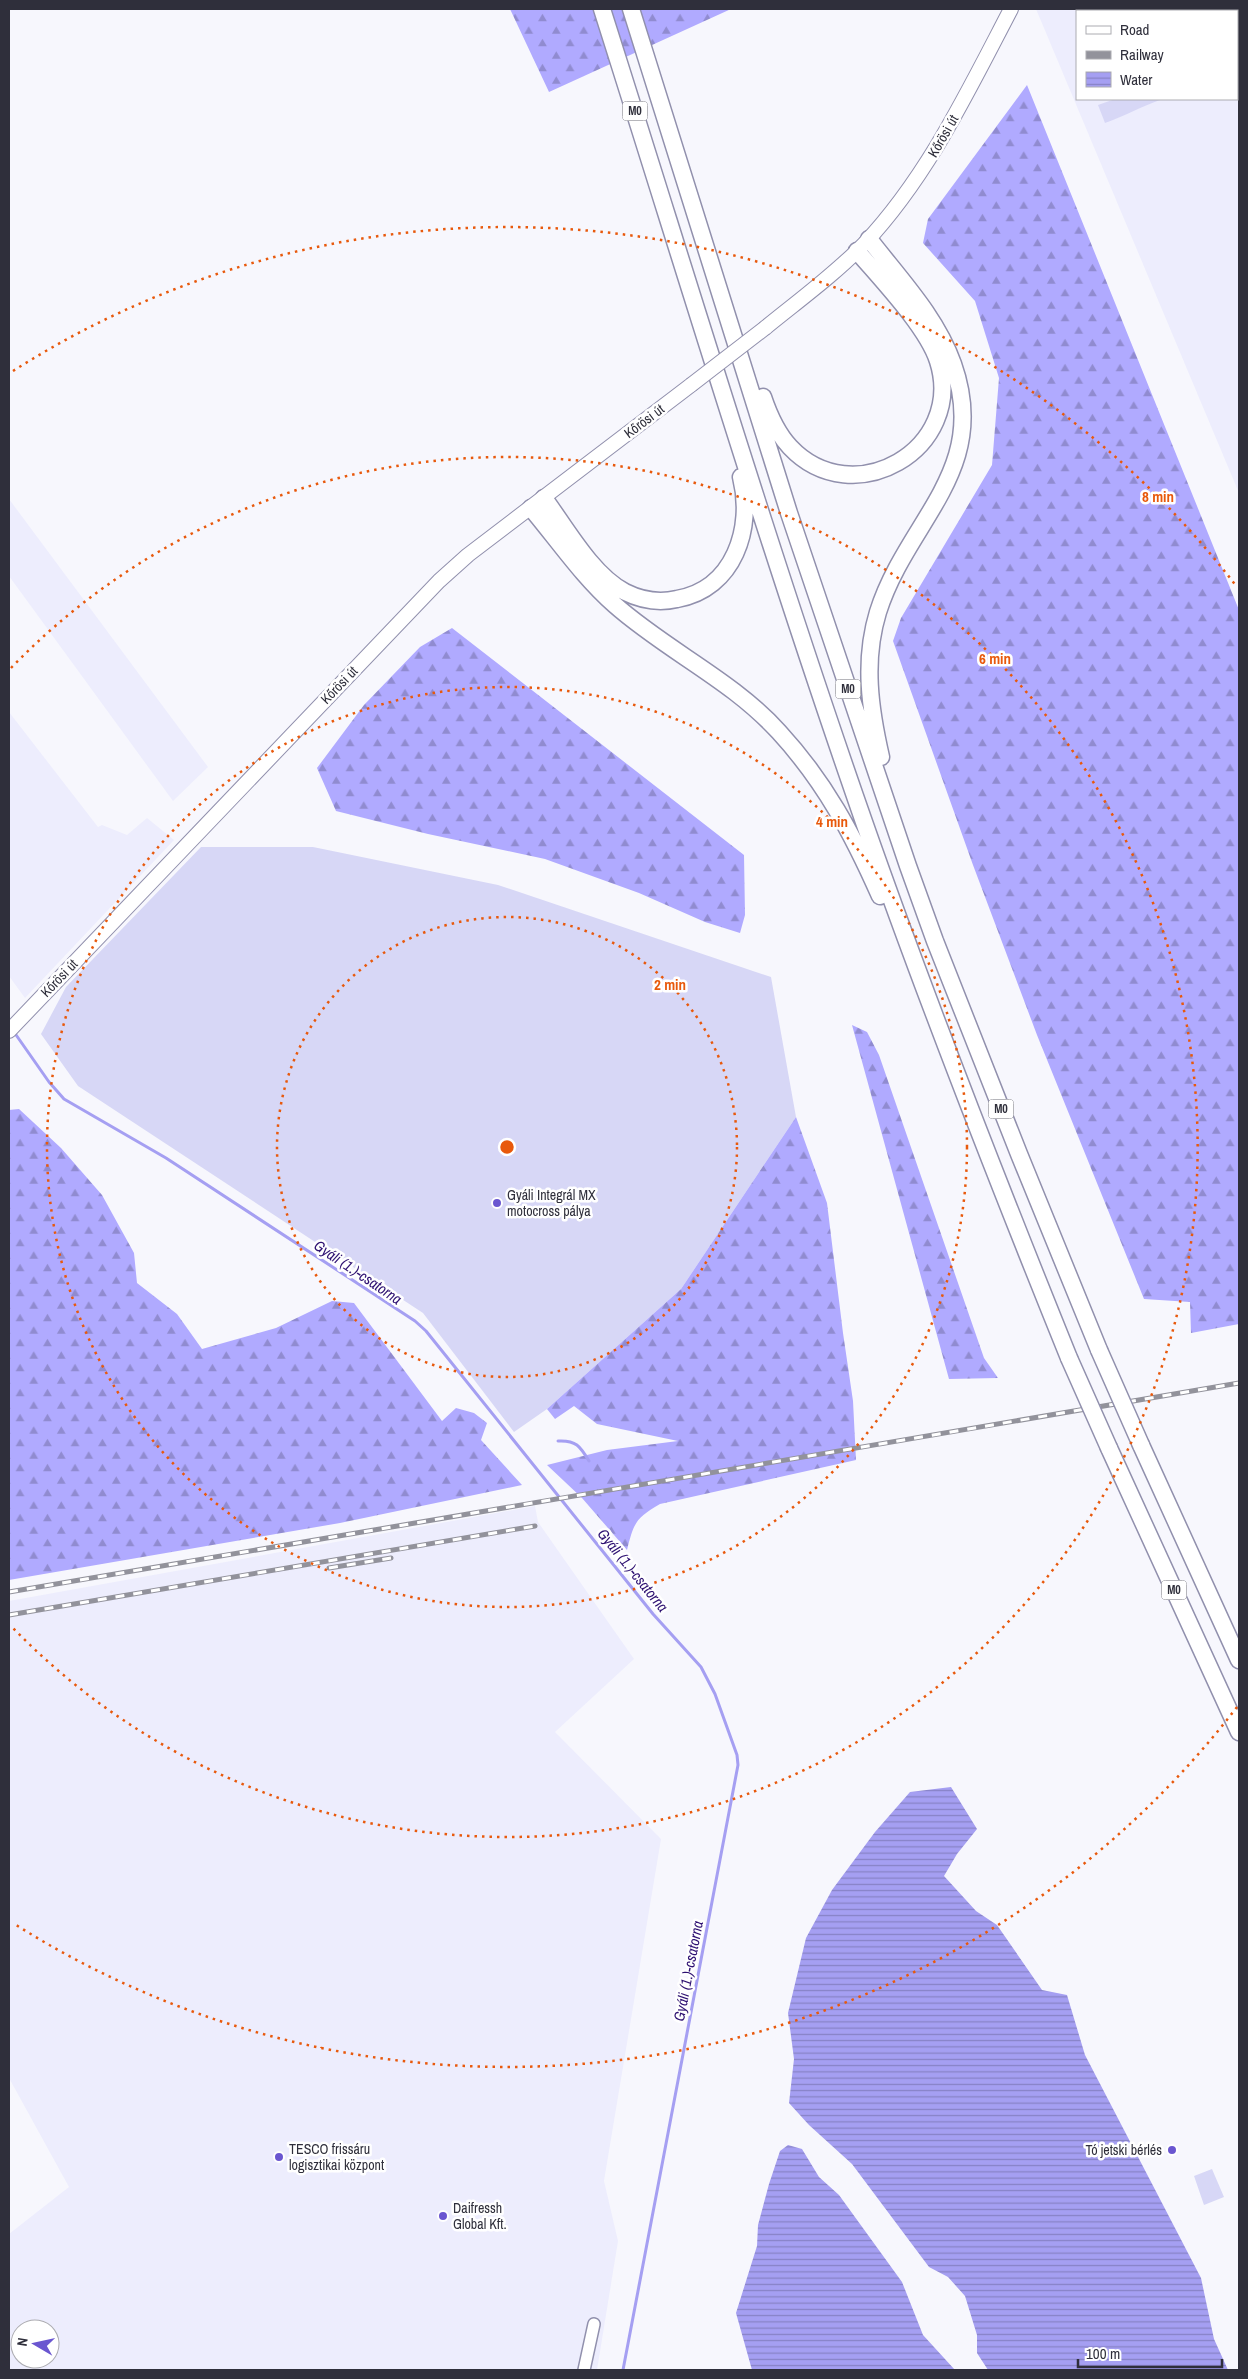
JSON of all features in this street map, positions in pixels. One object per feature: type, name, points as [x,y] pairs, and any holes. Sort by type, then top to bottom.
[{"type":"highway","name":"M0","points":[[602,9],[832,728],[909,947],[989,1161],[1069,1358],[1239,1732]]},
{"type":"highway","name":"M0","points":[[631,9],[789,512],[935,941],[1099,1350],[1239,1660]]},
{"type":"highway","points":[[869,238],[927,313],[941,337],[953,363],[963,405],[962,437],[958,457],[944,488],[886,593],[878,613],[871,644],[868,674],[872,713],[885,773],[904,836],[908,866]]},
{"type":"highway","points":[[722,297],[736,322],[767,409],[779,433],[790,447],[810,462],[830,472],[856,475],[878,471],[907,457],[926,438],[940,404],[942,379],[935,354],[925,334],[857,251]]},
{"type":"highway","points":[[537,503],[594,566],[618,587],[634,596],[651,600],[672,600],[695,595],[722,575],[735,556],[741,539],[745,516],[745,495],[732,442],[735,426]]},
{"type":"highway","points":[[537,503],[604,595],[626,614],[733,690],[768,721],[794,748],[823,785],[841,816],[864,860],[888,913],[909,947]]},
{"type":"main road","name":"Kőrösi út","points":[[9,1032],[428,592],[468,555],[691,386],[765,328],[857,251],[898,204],[923,169],[948,128],[1011,9]]},
{"type":"street","points":[[584,2370],[594,2324]]},
{"type":"shaded area","points":[[1036,9],[1239,9],[1239,493]]},
{"type":"shaded area","points":[[1112,100],[1160,100],[1105,123],[1098,105]]},
{"type":"shaded area","points":[[9,499],[208,767],[173,801],[9,576]]},
{"type":"shaded area","points":[[9,712],[98,827],[102,825],[127,835],[147,818],[174,840],[25,998],[9,976]]},
{"type":"shaded area","name":"Gyáli Integrál MX motocross pálya","points":[[201,847],[313,847],[498,885],[771,977],[796,1117],[681,1289],[547,1409],[514,1432],[423,1313],[78,1086],[41,1034],[66,987]]},
{"type":"shaded area","points":[[535,1506],[538,1522],[634,1659],[555,1732],[661,1839],[604,2181],[618,2241],[597,2370],[9,2370],[9,2234],[69,2187],[9,2078],[9,1601]]},
{"type":"shaded area","points":[[1212,2169],[1224,2197],[1204,2205],[1194,2176]]},
{"type":"green space","points":[[510,9],[731,9],[549,92]]},
{"type":"green space","points":[[1027,85],[1239,610],[1239,1324],[1191,1333],[1190,1302],[1144,1299],[1037,1035],[973,865],[893,641],[901,618],[992,465],[999,378],[975,301],[923,243],[928,219]]},
{"type":"green space","points":[[452,628],[744,855],[745,915],[740,933],[705,922],[639,893],[545,859],[428,834],[336,811],[317,768],[364,705],[420,647]]},
{"type":"green space","points":[[852,1025],[867,1032],[879,1055],[984,1358],[998,1378],[949,1379]]},
{"type":"green space","points":[[19,1109],[61,1148],[102,1195],[134,1253],[137,1283],[177,1314],[202,1349],[276,1328],[332,1301],[354,1303],[442,1421],[456,1408],[474,1413],[487,1423],[481,1440],[522,1485],[340,1523],[9,1580],[9,1110]]},
{"type":"green space","points":[[796,1117],[827,1203],[853,1401],[856,1460],[660,1504],[646,1513],[637,1522],[627,1550],[582,1498],[547,1465],[607,1450],[678,1441],[597,1424],[574,1406],[555,1419],[547,1409],[681,1289]]},
{"type":"water","points":[[951,1787],[977,1829],[957,1854],[944,1876],[976,1911],[997,1925],[1042,1990],[1067,1995],[1085,2055],[1201,2278],[1214,2339],[1228,2370],[988,2370],[977,2353],[977,2335],[965,2296],[948,2277],[929,2267],[852,2164],[809,2125],[789,2103],[794,2059],[788,2013],[806,1938],[832,1890],[875,1832],[910,1792]]},
{"type":"water","points":[[788,2145],[802,2149],[819,2177],[839,2195],[902,2282],[923,2335],[955,2370],[752,2370],[736,2313],[757,2246],[758,2225],[769,2184],[780,2151]]},
{"type":"waterway","name":"Gyáli (1.)-csatorna","points":[[14,1032],[49,1082],[64,1099],[166,1158],[415,1321],[426,1331],[653,1614],[701,1667],[715,1694],[737,1755],[738,1765],[623,2370]]},
{"type":"waterway","points":[[558,1441],[577,1445],[589,1461]]},
{"type":"railway","points":[[9,1592],[1239,1383]]},
{"type":"railway","points":[[9,1615],[535,1526]]},
{"type":"railway","points":[[329,1568],[391,1558]]},
{"type":"place","name":"Gyáli Integrál MX motocross pálya","points":[[497,1203]]},
{"type":"place","name":"Tó jetski bérlés","points":[[1172,2150]]},
{"type":"place","name":"TESCO frissáru logisztikai központ","points":[[279,2157]]},
{"type":"place","name":"Daifressh Global Kft.","points":[[443,2216]]}]
